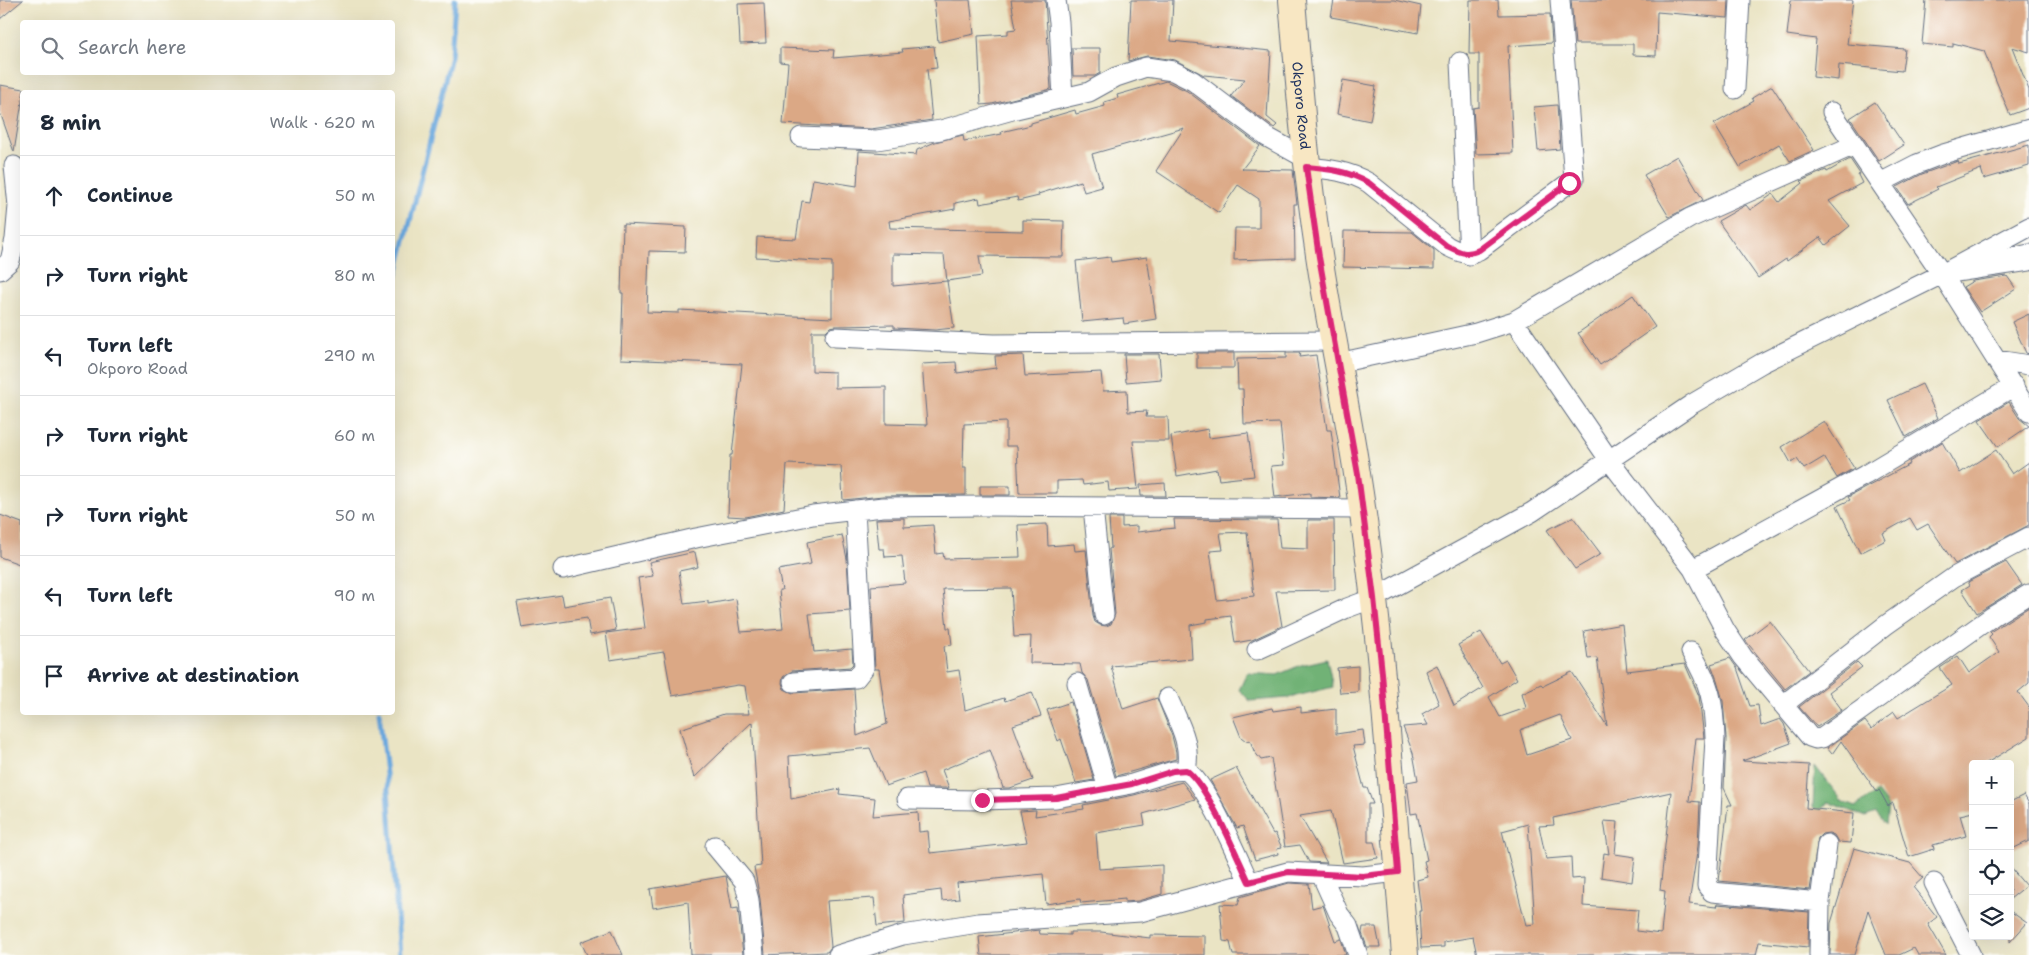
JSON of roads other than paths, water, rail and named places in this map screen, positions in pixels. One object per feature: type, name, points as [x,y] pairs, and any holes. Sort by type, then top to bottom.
[{"type":"main road","name":"Okporo Road","points":[[1292,0],[1306,162],[1319,257],[1362,509],[1374,598],[1405,955]]},
{"type":"street","points":[[1056,0],[1063,98]]},
{"type":"street","points":[[800,138],[877,140],[941,130],[1016,109],[1089,92],[1116,77],[1146,67],[1173,71],[1193,81],[1267,137],[1306,162],[1341,170],[1369,183],[1447,246],[1460,253],[1469,255],[1479,250],[1574,179],[1560,0]]},
{"type":"street","points":[[1735,89],[1740,0]]},
{"type":"street","points":[[1460,62],[1469,255]]},
{"type":"street","points":[[1832,112],[1942,274],[2029,412]]},
{"type":"street","points":[[1880,183],[1943,154],[2029,129]]},
{"type":"street","points":[[835,337],[994,344],[1336,352],[1476,333],[1514,321],[1683,222],[1854,144]]},
{"type":"street","points":[[0,270],[10,261],[15,239],[18,206],[14,166]]},
{"type":"street","points":[[1257,650],[1347,608],[1374,598],[1532,512],[1692,404],[1762,363],[1942,274],[2029,227]]},
{"type":"street","points":[[1942,274],[2029,254]]},
{"type":"street","points":[[1942,274],[2029,261]]},
{"type":"street","points":[[1942,274],[2029,266]]},
{"type":"street","points":[[1514,321],[1610,461],[1692,569],[1725,630],[1743,657],[1810,737],[1822,738],[1993,616],[2029,594]]},
{"type":"street","points":[[1997,360],[2029,365]]},
{"type":"street","points":[[1692,569],[1865,475],[2014,386]]},
{"type":"street","points":[[563,569],[706,536],[813,515],[883,507],[1362,509]]},
{"type":"street","points":[[1093,507],[1104,615]]},
{"type":"street","points":[[793,682],[856,678],[864,668],[855,510]]},
{"type":"street","points":[[1783,705],[1886,625],[1954,577],[2029,537]]},
{"type":"street","points":[[1691,652],[1706,678],[1715,715],[1707,886],[1709,890],[1712,892],[1820,902]]},
{"type":"street","points":[[1078,683],[1108,789]]},
{"type":"street","points":[[1168,698],[1187,746],[1189,756],[1186,770]]},
{"type":"street","points":[[907,799],[982,800],[1056,798],[1132,784],[1173,771],[1186,770],[1194,775],[1207,797],[1249,882]]},
{"type":"street","points":[[1819,955],[1820,902],[1827,844]]},
{"type":"street","points":[[715,846],[744,881],[749,900],[754,955]]},
{"type":"street","points":[[838,955],[903,935],[978,923],[1140,912],[1288,872],[1363,876],[1398,872]]},
{"type":"street","points":[[1321,874],[1339,914],[1348,926],[1358,955]]},
{"type":"street","points":[[1934,883],[1971,955]]},
{"type":"waterway","points":[[395,282],[451,56],[455,0]]},
{"type":"waterway","points":[[379,715],[388,791],[400,955]]}]
